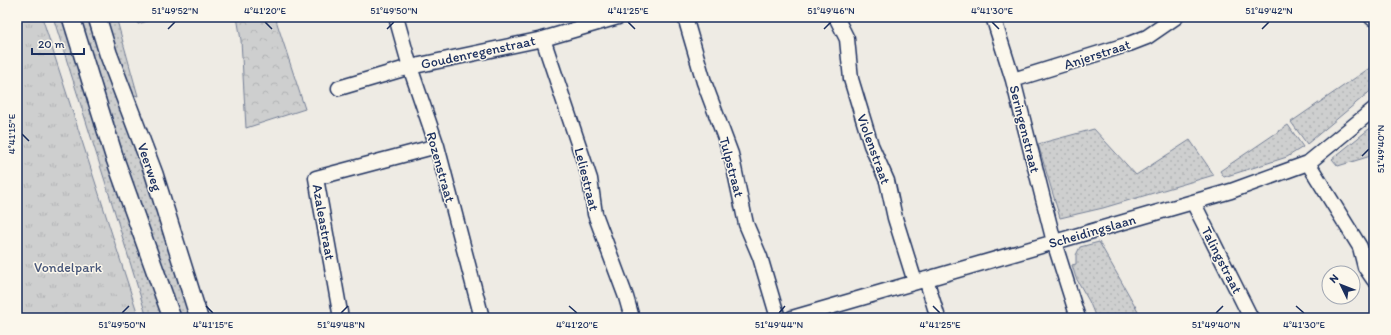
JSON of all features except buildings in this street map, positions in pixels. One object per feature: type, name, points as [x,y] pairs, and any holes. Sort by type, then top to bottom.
[{"type":"street","points":[[71,17],[114,158],[172,318]]},
{"type":"street","name":"Veerweg","points":[[97,17],[108,53],[154,174],[199,318]]},
{"type":"street","name":"Rozenstraat","points":[[396,17],[410,67],[437,146],[482,318]]},
{"type":"street","name":"Goudenregenstraat","points":[[339,88],[410,67],[543,39],[618,17]]},
{"type":"street","name":"Tulpstraat","points":[[685,17],[704,82],[731,154],[746,224],[760,257],[778,318]]},
{"type":"street","name":"Violenstraat","points":[[836,17],[847,39],[851,79],[871,145],[887,181],[895,218],[920,281],[938,318]]},
{"type":"street","name":"Seringenstraat","points":[[993,17],[1013,80],[1054,242],[1078,318]]},
{"type":"street","name":"Anjerstraat","points":[[1013,80],[1129,44],[1147,37],[1176,17]]},
{"type":"street","name":"Leliestraat","points":[[543,39],[590,179],[595,214],[626,297],[632,318]]},
{"type":"street","name":"Scheidingslaan","points":[[793,318],[1231,191],[1308,163],[1374,109]]},
{"type":"street","name":"Azaleastraat","points":[[341,318],[316,178],[437,146]]},
{"type":"street","points":[[1308,163],[1360,247],[1365,267],[1374,280]]},
{"type":"street","name":"Talingstraat","points":[[1193,202],[1251,318]]},
{"type":"green space","name":"Vondelpark","points":[[17,17],[42,17],[139,318],[17,318]]},
{"type":"green space","points":[[53,17],[66,17],[168,318],[147,318]]},
{"type":"green space","points":[[76,17],[92,17],[151,182],[194,318],[177,318],[124,173]]},
{"type":"green space","points":[[101,17],[116,17],[138,96],[128,93]]},
{"type":"green space","points":[[136,17],[160,17],[138,24]]},
{"type":"green space","points":[[237,17],[275,17],[305,109],[246,128],[241,40]]},
{"type":"green space","points":[[1374,65],[1374,88],[1307,144],[1291,122]]},
{"type":"green space","points":[[1288,125],[1303,147],[1287,157],[1224,177],[1220,171]]},
{"type":"green space","points":[[1374,125],[1374,155],[1338,166],[1332,159]]},
{"type":"green space","points":[[1094,129],[1136,175],[1190,140],[1214,175],[1103,208],[1060,218],[1038,144]]},
{"type":"green space","points":[[1099,242],[1142,318],[1096,318],[1089,301],[1076,278],[1072,265],[1076,264],[1076,255],[1080,247]]}]
